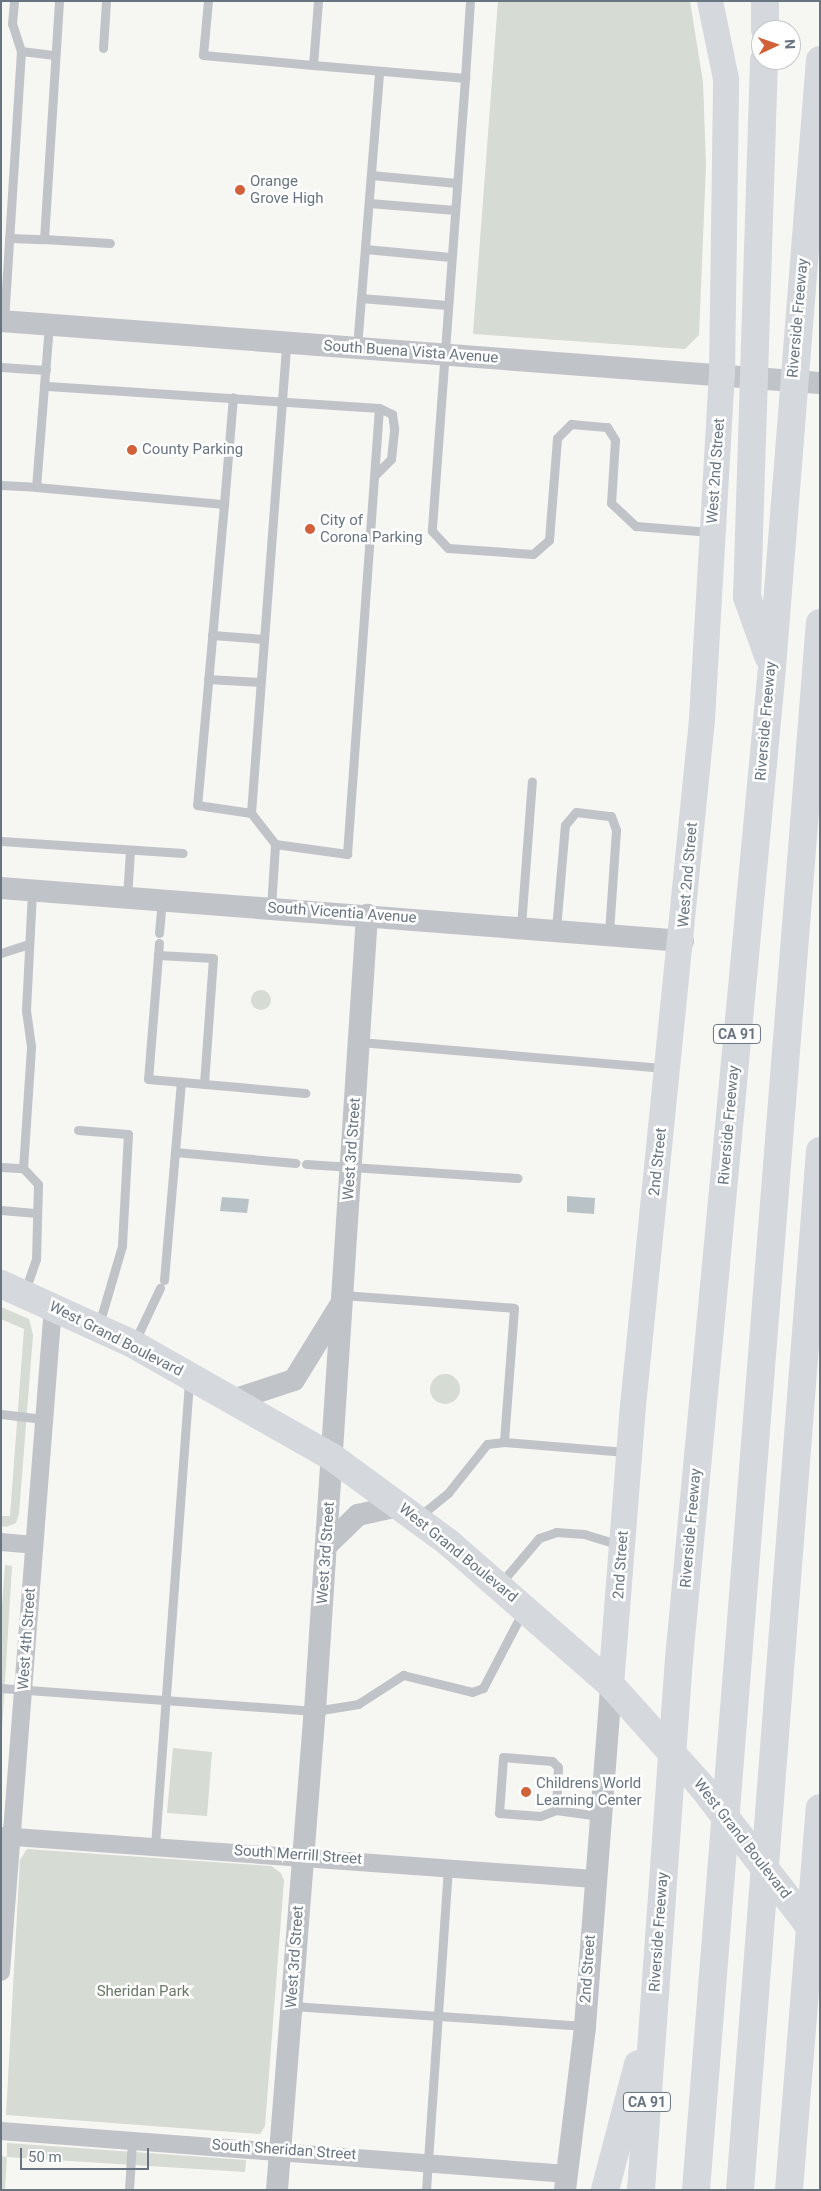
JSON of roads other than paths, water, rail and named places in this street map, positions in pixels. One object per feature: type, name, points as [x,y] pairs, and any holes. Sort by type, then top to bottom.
[{"type":"main road","name":"West 2nd Street","points":[[683,942],[722,375],[726,79],[710,1]]},
{"type":"main road","points":[[765,1],[765,20]]},
{"type":"main road","name":"Riverside Freeway","points":[[641,2190],[679,1659],[772,667],[795,355],[820,60]]},
{"type":"main road","points":[[764,70],[758,352],[747,597],[772,667]]},
{"type":"main road","points":[[696,2190],[820,623]]},
{"type":"main road","name":"2nd Street","points":[[611,1685],[630,1452],[668,1068],[683,942]]},
{"type":"main road","points":[[740,2190],[820,1151]]},
{"type":"main road","name":"West Grand Boulevard","points":[[13,1289],[134,1344],[332,1457],[407,1512],[499,1584],[611,1685],[703,1788],[820,1940]]},
{"type":"main road","points":[[789,2190],[820,1808]]},
{"type":"main road","points":[[605,2190],[608,2164],[653,2014]]},
{"type":"street","name":"South Buena Vista Avenue","points":[[3,321],[820,384]]},
{"type":"street","name":"South Vicentia Avenue","points":[[1,888],[521,926],[609,933],[683,942]]},
{"type":"street","name":"West 3rd Street","points":[[277,2190],[315,1711],[368,915]]},
{"type":"street","points":[[233,1400],[294,1380],[343,1298]]},
{"type":"street","name":"West 4th Street","points":[[1,1972],[7,1836],[23,1689],[53,1307]]},
{"type":"street","points":[[326,1546],[358,1514],[407,1512]]},
{"type":"street","points":[[1,1542],[34,1545]]},
{"type":"street","name":"2nd Street","points":[[566,2182],[585,2026],[594,1879],[611,1685]]},
{"type":"street","name":"South Merrill Street","points":[[7,1836],[303,1855],[594,1879]]},
{"type":"street","name":"South Sheridan Street","points":[[1,2131],[132,2141],[280,2149],[428,2161],[566,2182]]},
{"type":"lane","points":[[3,321],[21,51],[12,24],[14,1]]},
{"type":"lane","points":[[44,239],[59,1]]},
{"type":"lane","points":[[103,48],[106,1]]},
{"type":"lane","points":[[208,1],[203,55],[465,78]]},
{"type":"lane","points":[[313,64],[318,1]]},
{"type":"lane","points":[[470,1],[443,354],[432,531],[448,548],[533,554],[549,540],[557,438],[571,424],[607,427],[615,440],[611,503],[636,526],[712,532]]},
{"type":"lane","points":[[21,51],[55,55]]},
{"type":"lane","points":[[357,348],[379,71]]},
{"type":"lane","points":[[371,174],[457,183]]},
{"type":"lane","points":[[369,203],[455,210]]},
{"type":"lane","points":[[10,238],[110,243]]},
{"type":"lane","points":[[365,249],[451,258]]},
{"type":"lane","points":[[361,298],[447,305]]},
{"type":"lane","points":[[36,487],[49,325]]},
{"type":"lane","points":[[272,908],[275,844],[251,813],[286,343]]},
{"type":"lane","points":[[1,367],[46,370]]},
{"type":"lane","points":[[44,386],[379,408],[392,414],[394,428],[391,459],[376,474]]},
{"type":"lane","points":[[233,397],[197,805],[251,813]]},
{"type":"lane","points":[[275,844],[347,854],[376,474],[379,408]]},
{"type":"lane","points":[[1,485],[224,504]]},
{"type":"lane","points":[[212,635],[264,639]]},
{"type":"lane","points":[[208,679],[260,682]]},
{"type":"lane","points":[[521,926],[532,781]]},
{"type":"lane","points":[[556,929],[565,825],[576,812],[611,816],[616,830],[609,933]]},
{"type":"lane","points":[[1,842],[183,854]]},
{"type":"lane","points":[[127,897],[130,850]]},
{"type":"lane","points":[[23,1168],[31,1046],[26,1010],[32,890]]},
{"type":"lane","points":[[162,900],[148,1080],[305,1093]]},
{"type":"lane","points":[[1,953],[28,944]]},
{"type":"lane","points":[[158,955],[213,958],[204,1084]]},
{"type":"lane","points":[[359,1042],[668,1068]]},
{"type":"lane","points":[[134,1344],[162,1284],[181,1082]]},
{"type":"lane","points":[[78,1130],[128,1134],[122,1246],[98,1327]]},
{"type":"lane","points":[[175,1152],[296,1163]]},
{"type":"lane","points":[[306,1164],[518,1178]]},
{"type":"lane","points":[[1,1167],[23,1168],[38,1184],[36,1259],[13,1289]]},
{"type":"lane","points":[[1,1210],[37,1213]]},
{"type":"lane","points":[[343,1298],[514,1308],[504,1442]]},
{"type":"lane","points":[[156,1845],[165,1700],[190,1376]]},
{"type":"lane","points":[[1,1414],[44,1419]]},
{"type":"lane","points":[[407,1512],[448,1492],[487,1444],[504,1442],[630,1452]]},
{"type":"lane","points":[[499,1584],[539,1538],[547,1535],[584,1534],[622,1545]]},
{"type":"lane","points":[[1,1688],[315,1711],[358,1704],[403,1675],[456,1690],[472,1692],[483,1688],[525,1608]]},
{"type":"lane","points":[[556,1810],[558,1767],[552,1761],[503,1757],[499,1813],[540,1816],[556,1810],[600,1816]]},
{"type":"lane","points":[[426,2190],[448,1867]]},
{"type":"lane","points":[[292,2006],[585,2026]]},
{"type":"lane","points":[[129,2190],[132,2141]]},
{"type":"place","name":"Orange Grove High","points":[[240,190]]},
{"type":"place","name":"County Parking","points":[[132,450]]},
{"type":"place","name":"City of Corona Parking","points":[[310,529]]},
{"type":"place","name":"Childrens World Learning Center","points":[[526,1792]]},
{"type":"park label","name":"Sheridan Park","points":[[143,1992]]}]
